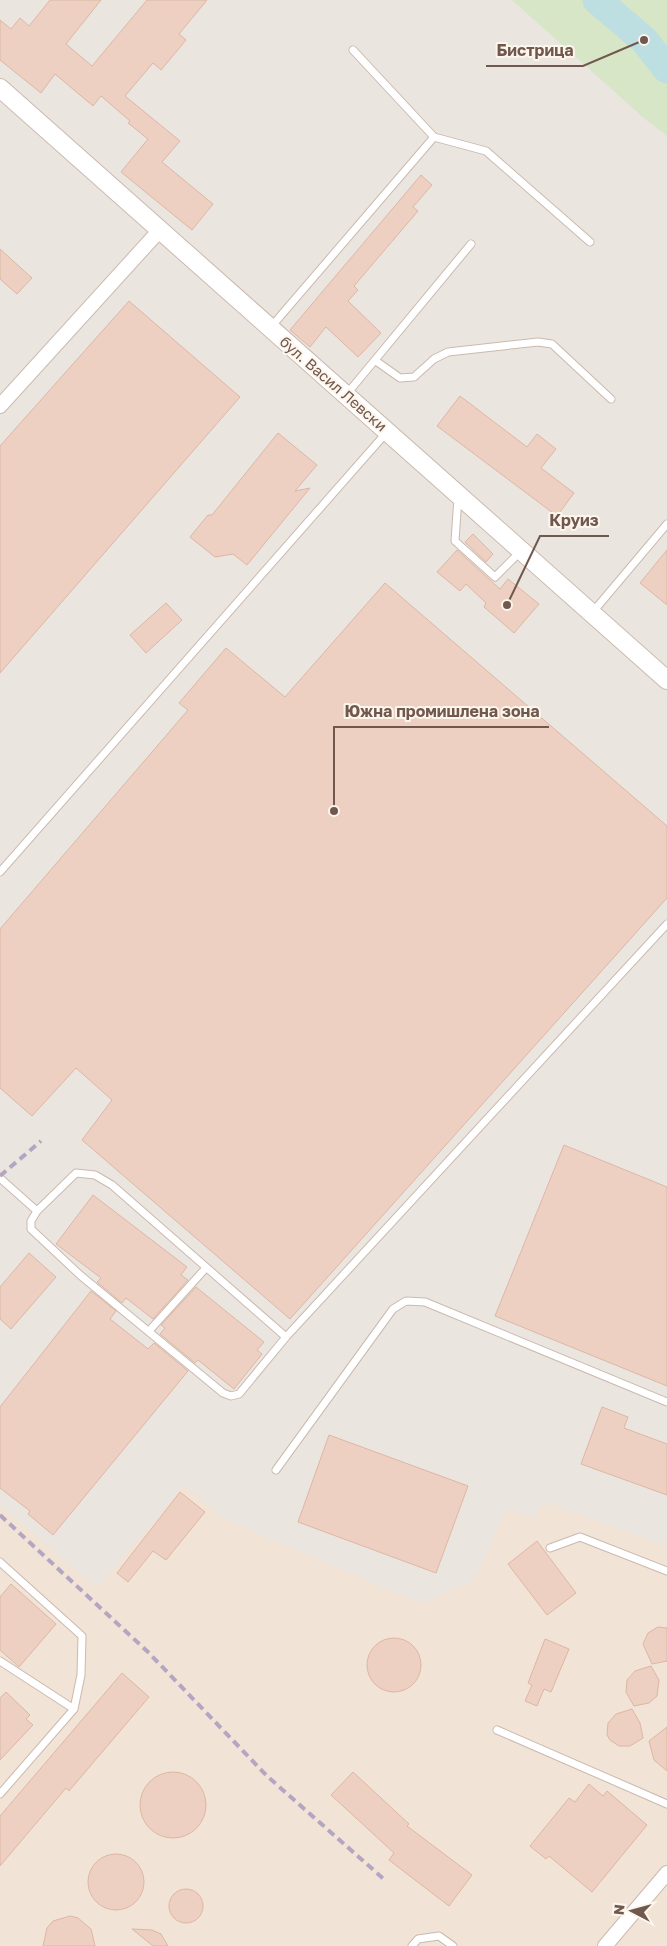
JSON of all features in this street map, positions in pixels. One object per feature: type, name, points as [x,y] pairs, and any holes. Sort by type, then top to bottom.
[{"type":"street","name":"бул. Васил Левски","points":[[0,88],[667,680]]},
{"type":"street","points":[[0,406],[159,231]]},
{"type":"street","points":[[606,1946],[667,1873]]},
{"type":"lane","points":[[353,50],[434,137],[486,151],[590,242]]},
{"type":"lane","points":[[270,329],[434,137]]},
{"type":"lane","points":[[346,396],[472,244]]},
{"type":"lane","points":[[376,361],[400,378],[414,377],[434,359],[448,352],[538,342],[552,344],[611,399]]},
{"type":"lane","points":[[0,872],[387,432]]},
{"type":"lane","points":[[458,494],[455,541],[494,577],[521,551]]},
{"type":"lane","points":[[592,613],[667,524]]},
{"type":"lane","points":[[286,1338],[205,1269],[112,1185],[95,1175],[76,1174],[37,1211],[31,1221],[31,1229],[80,1275],[202,1377],[223,1393],[231,1396],[239,1394],[286,1338],[667,924]]},
{"type":"lane","points":[[0,1178],[37,1211]]},
{"type":"lane","points":[[149,1331],[205,1269]]},
{"type":"lane","points":[[276,1470],[393,1309],[406,1300],[425,1302],[667,1402]]},
{"type":"lane","points":[[550,1548],[580,1537],[667,1571]]},
{"type":"lane","points":[[0,1562],[82,1636],[82,1676],[74,1709],[0,1794]]},
{"type":"lane","points":[[0,1661],[74,1709]]},
{"type":"lane","points":[[497,1730],[667,1804]]},
{"type":"lane","points":[[412,1946],[418,1939],[439,1936],[453,1946]]},
{"type":"shaded area","points":[[0,0],[667,0],[667,1946],[0,1946]]},
{"type":"shaded area","points":[[0,0],[512,0],[667,136],[667,1546],[543,1501],[536,1518],[506,1509],[474,1580],[422,1604],[224,1519],[185,1485],[97,1588],[0,1505]]},
{"type":"green space","points":[[512,0],[667,0],[667,136],[645,119]]},
{"type":"building","points":[[50,0],[101,0],[66,44],[92,66],[147,0],[207,0],[179,34],[186,40],[161,70],[153,63],[125,96],[180,141],[162,162],[213,204],[192,230],[121,172],[148,139],[128,123],[130,121],[101,96],[93,106],[55,74],[41,93],[0,60],[0,20],[11,29],[20,18],[29,26]]},
{"type":"building","points":[[421,175],[432,185],[413,207],[418,211],[354,286],[358,290],[348,301],[381,333],[358,357],[326,327],[310,347],[290,330]]},
{"type":"building","points":[[0,249],[32,278],[17,294],[0,279]]},
{"type":"building","points":[[129,301],[240,397],[0,673],[0,446]]},
{"type":"building","points":[[460,396],[527,447],[537,434],[556,449],[541,468],[574,493],[557,516],[437,426]]},
{"type":"building","points":[[278,433],[317,465],[295,491],[310,488],[247,565],[233,554],[215,557],[190,537],[208,515],[212,515]]},
{"type":"building","points":[[473,534],[493,554],[486,562],[465,542]]},
{"type":"building","points":[[457,550],[500,589],[508,579],[539,604],[514,633],[484,607],[486,603],[466,584],[460,591],[437,572]]},
{"type":"building","points":[[667,550],[667,605],[640,583]]},
{"type":"building","points":[[385,583],[667,826],[667,898],[290,1319],[82,1140],[112,1100],[76,1068],[32,1116],[0,1088],[0,929],[188,710],[179,703],[226,648],[285,697]]},
{"type":"building","points":[[166,603],[182,620],[146,653],[130,635]]},
{"type":"building","points":[[564,1145],[667,1187],[667,1386],[495,1316]]},
{"type":"building","points":[[93,1195],[187,1267],[181,1275],[188,1280],[153,1319],[126,1298],[122,1303],[97,1282],[101,1278],[56,1244]]},
{"type":"building","points":[[29,1253],[56,1277],[11,1329],[0,1319],[0,1287]]},
{"type":"building","points":[[196,1287],[264,1342],[257,1350],[262,1354],[234,1389],[198,1360],[195,1363],[160,1334],[165,1328],[161,1325]]},
{"type":"building","points":[[91,1291],[116,1311],[110,1319],[148,1349],[154,1343],[188,1371],[53,1535],[28,1514],[30,1511],[0,1488],[0,1407]]},
{"type":"building","points":[[602,1407],[628,1417],[624,1428],[667,1444],[667,1495],[581,1464]]},
{"type":"building","points":[[329,1435],[468,1486],[436,1573],[298,1522]]},
{"type":"building","points":[[180,1492],[205,1512],[166,1560],[153,1551],[128,1582],[117,1573]]},
{"type":"building","points":[[537,1541],[576,1593],[547,1615],[508,1564]]},
{"type":"building","points":[[11,1584],[56,1624],[19,1667],[0,1650],[0,1597]]},
{"type":"building","points":[[658,1627],[667,1628],[667,1661],[652,1664],[643,1644],[648,1633]]},
{"type":"building","points":[[389,1638],[399,1638],[409,1642],[417,1650],[421,1665],[417,1680],[409,1688],[399,1692],[389,1692],[379,1688],[371,1680],[367,1670],[367,1660],[371,1650],[379,1642]]},
{"type":"building","points":[[545,1639],[569,1649],[551,1692],[544,1689],[537,1706],[525,1701],[532,1685],[528,1683]]},
{"type":"building","points":[[651,1666],[659,1680],[657,1696],[649,1703],[634,1706],[626,1692],[627,1680],[635,1671]]},
{"type":"building","points":[[122,1673],[149,1697],[69,1791],[66,1788],[0,1866],[0,1816]]},
{"type":"building","points":[[6,1692],[30,1715],[26,1719],[33,1725],[0,1760],[0,1698]]},
{"type":"building","points":[[632,1709],[640,1723],[643,1738],[630,1746],[619,1746],[610,1740],[607,1735],[608,1723],[616,1714]]},
{"type":"building","points":[[667,1727],[667,1771],[654,1760],[649,1741]]},
{"type":"building","points":[[173,1772],[186,1775],[196,1782],[203,1792],[206,1805],[203,1818],[196,1828],[186,1835],[173,1838],[160,1835],[150,1828],[143,1818],[140,1805],[143,1792],[150,1782],[160,1775]]},
{"type":"building","points":[[353,1772],[409,1824],[407,1826],[472,1875],[449,1906],[389,1860],[394,1853],[331,1795]]},
{"type":"building","points":[[589,1784],[603,1796],[607,1791],[647,1825],[592,1892],[549,1856],[546,1859],[530,1846],[569,1798],[575,1802]]},
{"type":"building","points":[[116,1854],[131,1859],[139,1867],[144,1882],[139,1897],[131,1905],[116,1910],[101,1905],[93,1897],[88,1882],[93,1867],[101,1859]]},
{"type":"building","points":[[186,1889],[193,1890],[198,1894],[202,1899],[202,1913],[198,1918],[193,1922],[186,1923],[179,1922],[174,1918],[170,1913],[169,1906],[170,1899],[174,1894],[179,1890]]},
{"type":"building","points":[[70,1916],[78,1918],[91,1929],[95,1946],[43,1946],[47,1928],[53,1921]]},
{"type":"building","points":[[132,1929],[152,1930],[161,1934],[168,1946],[153,1946]]},
{"type":"waterway","points":[[597,0],[644,40],[667,69]]},
{"type":"railway","points":[[0,1176],[41,1141]]},
{"type":"railway","points":[[0,1515],[148,1652],[267,1776],[386,1881]]},
{"type":"place","name":"Бистрица","points":[[644,40]]},
{"type":"place","name":"Круиз","points":[[507,605]]},
{"type":"place","name":"Южна промишлена зона","points":[[334,811]]}]
